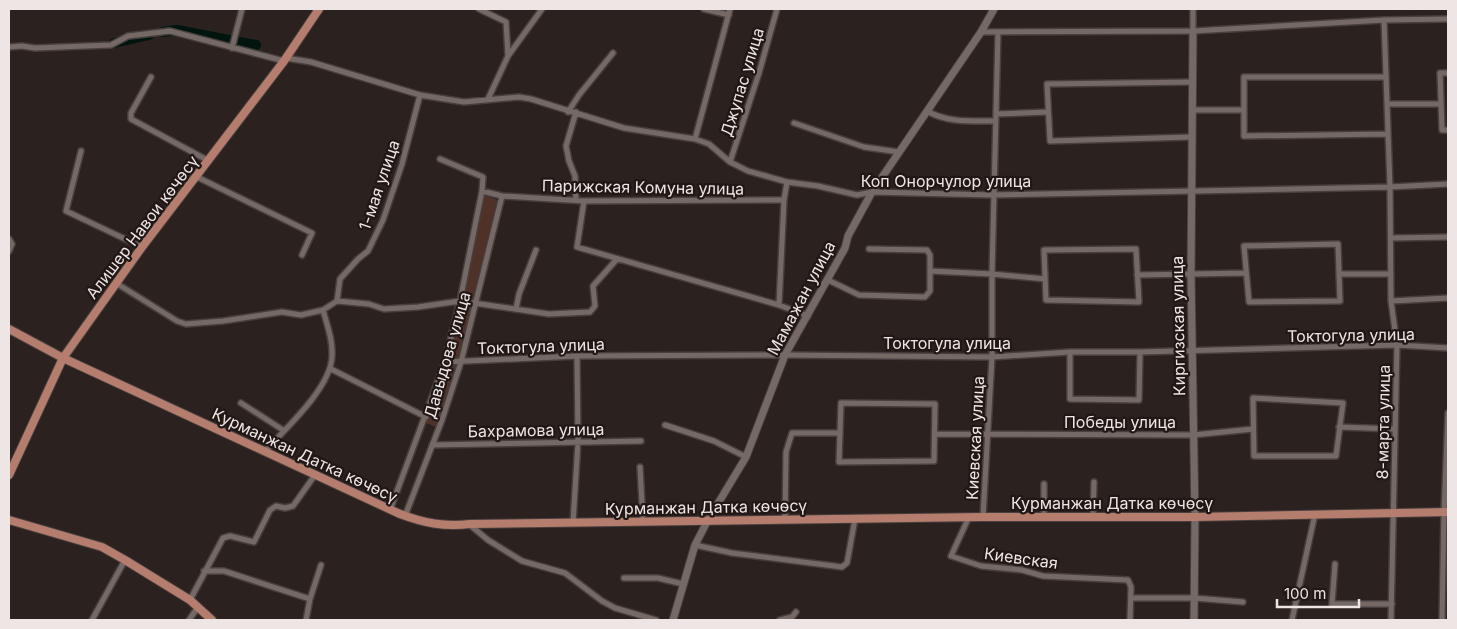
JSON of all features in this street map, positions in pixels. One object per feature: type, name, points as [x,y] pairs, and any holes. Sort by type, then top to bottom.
[{"type":"main road","name":"Алишер Навои көчөсү","points":[[9,475],[63,358],[142,247],[285,59],[318,9]]},
{"type":"main road","name":"Курманжан Датка көчөсү","points":[[9,329],[63,358],[390,510],[417,521],[450,526],[470,524],[983,516],[1195,517],[1446,512]]},
{"type":"main road","points":[[9,520],[102,547],[190,600],[212,620]]},
{"type":"street","points":[[232,48],[242,9]]},
{"type":"street","points":[[479,9],[506,22],[508,56]]},
{"type":"street","points":[[488,99],[508,56],[542,9]]},
{"type":"street","points":[[704,9],[728,15]]},
{"type":"street","points":[[695,139],[730,9]]},
{"type":"street","name":"Джупас улица","points":[[730,162],[759,73],[777,9]]},
{"type":"street","name":"Мамажан улица","points":[[673,620],[695,545],[746,457],[785,355],[846,248],[848,236],[872,192],[981,32],[994,9]]},
{"type":"street","points":[[1193,9],[1194,31]]},
{"type":"street","points":[[981,32],[1194,31],[1384,20],[1448,19]]},
{"type":"street","name":"8-марта улица","points":[[1384,20],[1390,187],[1391,301],[1397,345],[1391,620]]},
{"type":"street","name":"Коп Онорчулор улица","points":[[9,47],[104,46],[111,45],[128,36],[170,31],[232,48],[285,59],[311,62],[420,96],[464,102],[519,97],[532,100],[624,128],[695,139],[709,144],[730,162],[748,171],[787,182],[818,186],[857,195],[872,192],[993,195],[1390,187],[1448,184]]},
{"type":"street","name":"Киргизская улица","points":[[1194,31],[1191,274],[1195,517],[1194,620]]},
{"type":"street","name":"Киевская улица","points":[[983,516],[992,357],[993,195],[998,32]]},
{"type":"street","points":[[568,112],[579,95],[613,53]]},
{"type":"street","points":[[1448,73],[1440,73],[1442,130],[1448,130]]},
{"type":"street","points":[[151,77],[131,113],[132,119],[209,161]]},
{"type":"street","points":[[1386,77],[1244,77],[1243,110],[1244,136],[1388,134]]},
{"type":"street","points":[[1192,137],[1050,142],[1047,84],[1193,82]]},
{"type":"street","name":"1-мая улица","points":[[337,302],[340,279],[368,251],[383,220],[402,164],[420,96]]},
{"type":"street","points":[[1387,104],[1441,104]]},
{"type":"street","points":[[1192,110],[1243,110]]},
{"type":"street","points":[[927,111],[939,118],[951,120],[995,121]]},
{"type":"street","points":[[576,112],[566,146],[575,176],[576,200]]},
{"type":"street","points":[[996,114],[1048,112]]},
{"type":"street","points":[[794,123],[864,146],[899,152]]},
{"type":"street","points":[[81,151],[66,211],[142,247]]},
{"type":"street","points":[[390,510],[445,362],[460,301],[482,191],[483,178],[440,158]]},
{"type":"street","points":[[197,177],[312,233],[302,255]]},
{"type":"street","points":[[780,305],[784,200],[787,182]]},
{"type":"street","name":"Парижская Комуна улица","points":[[482,191],[502,196],[584,201],[784,200]]},
{"type":"street","name":"Давыдова улица","points":[[405,516],[461,362],[502,196]]},
{"type":"street","points":[[584,201],[577,247],[780,305],[808,316]]},
{"type":"street","points":[[1391,238],[1448,237]]},
{"type":"street","points":[[9,239],[12,244],[9,251]]},
{"type":"street","points":[[1338,244],[1339,274],[1340,302],[1249,302],[1244,246],[1338,244]]},
{"type":"street","points":[[828,280],[859,295],[925,297],[930,291],[930,255],[927,250],[869,249]]},
{"type":"street","points":[[1136,249],[1139,302],[1046,300],[1045,278],[1044,250],[1136,249]]},
{"type":"street","points":[[516,309],[519,294],[536,250]]},
{"type":"street","points":[[116,283],[177,321],[186,324],[223,321],[282,312],[301,315],[323,310],[337,302],[369,304],[384,309],[418,307],[460,301],[549,314],[590,312],[595,306],[593,286],[617,259]]},
{"type":"street","points":[[930,271],[1045,278]]},
{"type":"street","points":[[1138,275],[1246,273]]},
{"type":"street","points":[[1339,274],[1391,274]]},
{"type":"street","points":[[1391,301],[1448,298]]},
{"type":"street","points":[[264,452],[296,417],[324,382],[330,369],[333,354],[323,310]]},
{"type":"street","name":"Токтогула улица","points":[[445,362],[577,356],[785,355],[992,357],[1070,352],[1193,351],[1397,345],[1448,348]]},
{"type":"street","points":[[1070,352],[1070,399],[1138,400],[1140,352]]},
{"type":"street","points":[[573,523],[578,442],[577,356]]},
{"type":"street","points":[[330,369],[426,417]]},
{"type":"street","points":[[1253,398],[1343,403],[1336,456],[1254,456],[1253,429],[1253,398]]},
{"type":"street","points":[[241,403],[283,430]]},
{"type":"street","points":[[841,403],[935,404],[934,434],[934,461],[839,462],[841,403]]},
{"type":"street","points":[[1442,620],[1448,413]]},
{"type":"street","points":[[665,425],[714,442],[746,457]]},
{"type":"street","points":[[1339,427],[1395,428]]},
{"type":"street","name":"Победы улица","points":[[934,434],[1193,435],[1253,429]]},
{"type":"street","points":[[785,519],[786,452],[792,433],[840,433]]},
{"type":"street","name":"Бахрамова улица","points":[[432,445],[641,441]]},
{"type":"street","points":[[640,467],[643,521]]},
{"type":"street","points":[[190,600],[223,538],[230,536],[254,542],[270,510],[276,506],[285,508],[293,506],[316,475]]},
{"type":"street","points":[[1093,517],[1094,482]]},
{"type":"street","points":[[1044,484],[1044,517]]},
{"type":"street","points":[[1292,620],[1315,514]]},
{"type":"street","name":"Киевская","points":[[969,517],[951,556],[981,566],[1022,570],[1043,576],[1128,580],[1130,582],[1131,598]]},
{"type":"street","points":[[695,545],[732,553],[842,568],[847,563],[855,519]]},
{"type":"street","points":[[470,524],[488,540],[522,561],[565,573],[602,601],[615,608],[656,620]]},
{"type":"street","points":[[92,620],[126,560]]},
{"type":"street","points":[[1334,564],[1332,604],[1392,604]]},
{"type":"street","points":[[306,620],[310,599],[321,565]]},
{"type":"street","points":[[204,571],[224,571],[310,599]]},
{"type":"street","points":[[624,578],[658,578],[683,584]]},
{"type":"street","points":[[1130,620],[1131,598],[1194,598],[1243,602]]},
{"type":"street","points":[[189,620],[198,607]]},
{"type":"street","points":[[780,620],[792,617],[796,612]]},
{"type":"shaded area","points":[[484,195],[497,200],[473,299],[463,297]]},
{"type":"shaded area","points":[[462,303],[473,306],[459,359],[449,357]]},
{"type":"shaded area","points":[[446,366],[456,366],[436,427],[426,423]]},
{"type":"waterway","points":[[163,32],[177,30],[256,45]]},
{"type":"waterway","points":[[114,43],[149,35]]}]
